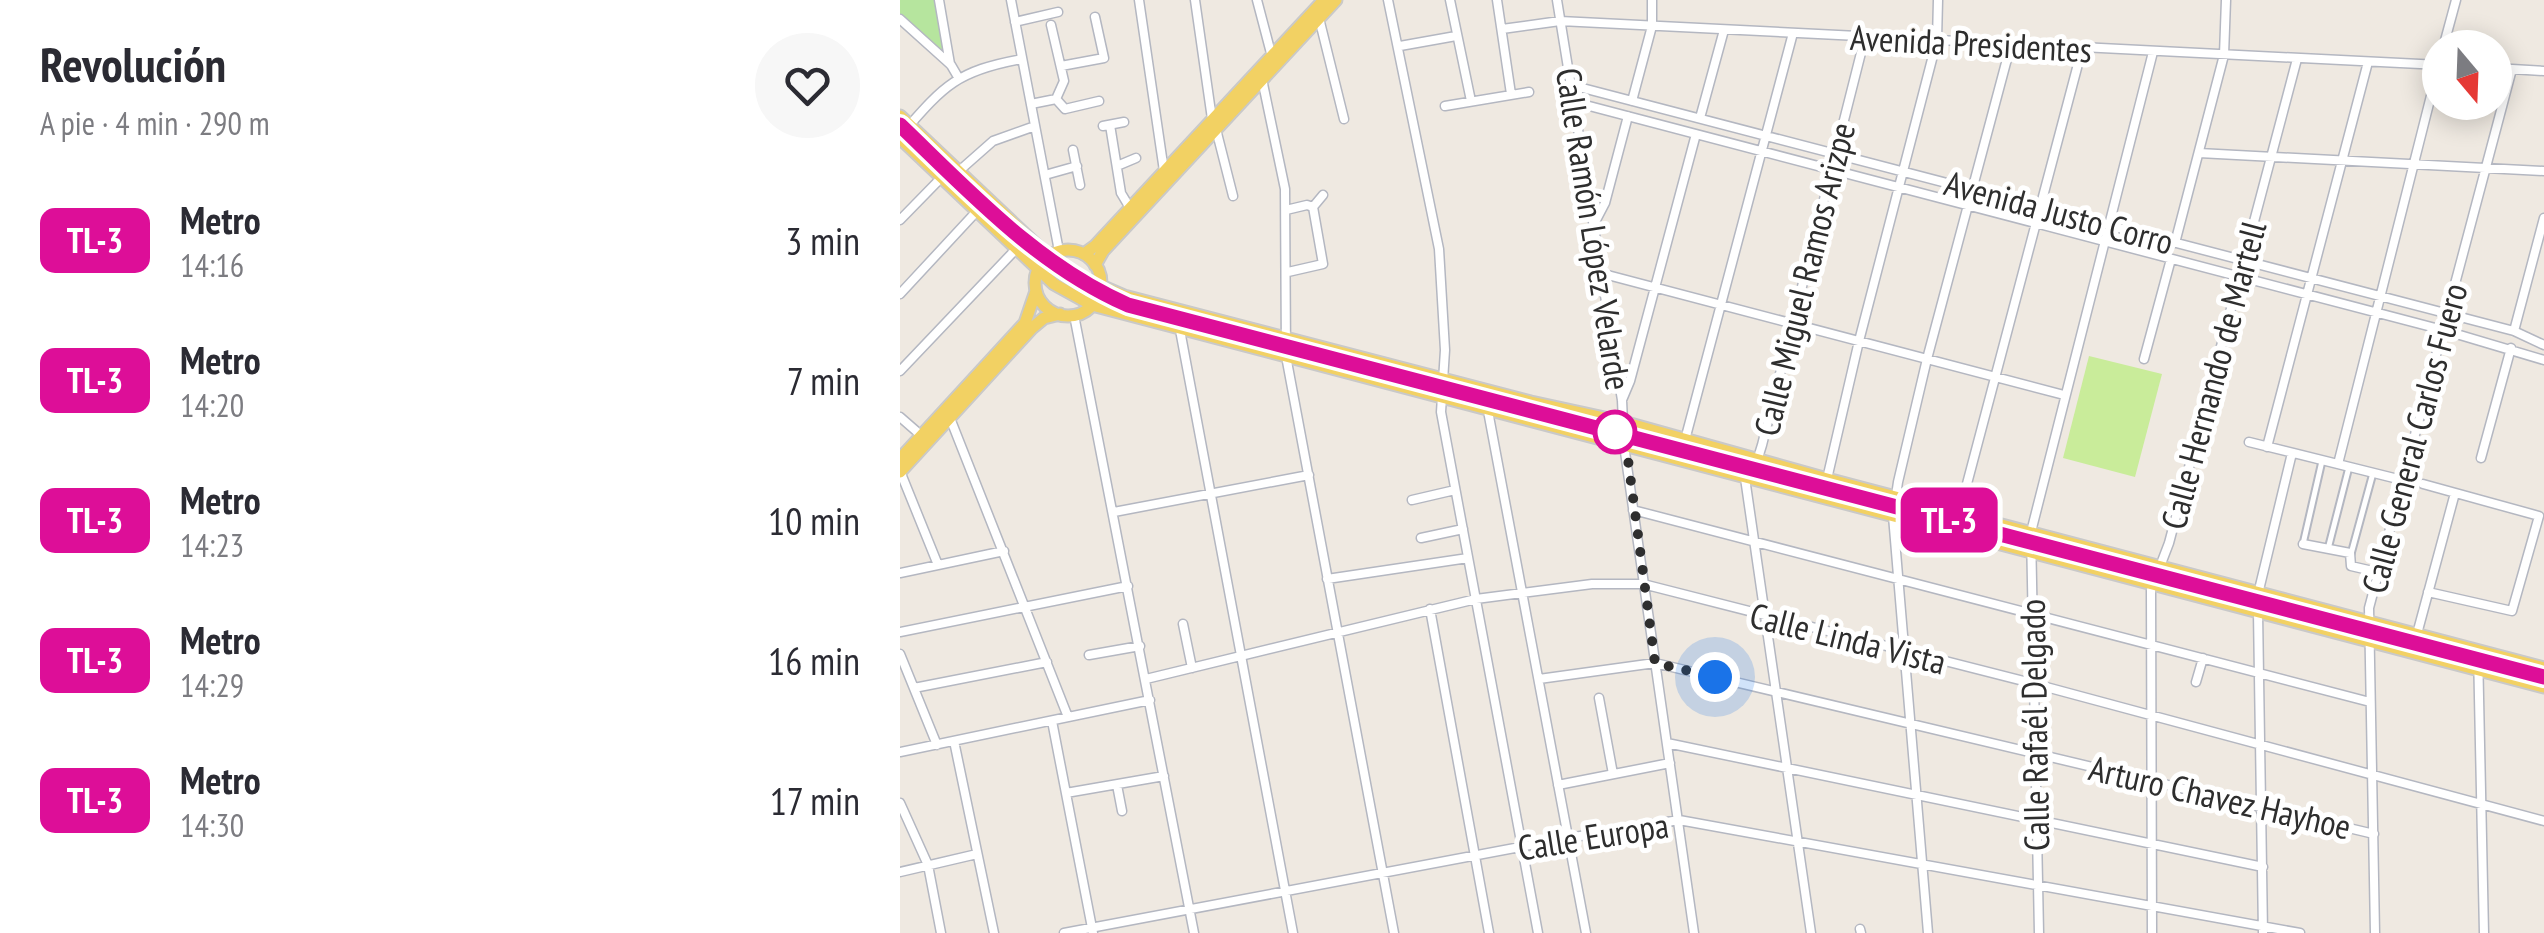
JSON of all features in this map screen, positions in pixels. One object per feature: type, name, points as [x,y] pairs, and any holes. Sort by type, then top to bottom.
[{"type":"main road","points":[[1096,265],[1103,251],[1324,0]]},
{"type":"main road","points":[[1084,254],[1164,171],[1262,79],[1273,61],[1336,0]]},
{"type":"main road","points":[[905,120],[1054,254],[1100,286],[1124,296],[1531,402],[1623,422],[1827,480],[2544,668]]},
{"type":"main road","points":[[900,137],[1059,287],[1092,304],[2544,686]]},
{"type":"main road","points":[[900,459],[926,438],[950,418],[1044,318],[1067,315],[1092,304],[1100,286],[1096,265],[1073,250],[1054,254],[1038,268],[1036,291],[1025,323],[926,438],[900,472]]},
{"type":"main road","points":[[1036,291],[1048,309],[1067,315]]},
{"type":"street","points":[[939,0],[951,66]]},
{"type":"street","points":[[1011,0],[1044,176],[1054,254]]},
{"type":"street","points":[[1139,0],[1164,171]]},
{"type":"street","points":[[1195,0],[1214,124],[1233,196]]},
{"type":"street","points":[[1256,0],[1273,61]]},
{"type":"street","points":[[1388,0],[1439,249],[1445,350],[1440,397],[1538,933]]},
{"type":"street","points":[[1450,0],[1470,101]]},
{"type":"street","points":[[1498,0],[1511,94]]},
{"type":"street","name":"Calle Ramón López Velarde","points":[[1557,0],[1622,400],[1632,510],[1694,933]]},
{"type":"street","points":[[1632,101],[1652,26],[1652,0]]},
{"type":"street","points":[[1827,480],[1937,40],[1938,0]]},
{"type":"street","points":[[2175,243],[2224,55],[2226,0]]},
{"type":"street","points":[[2448,30],[2456,0]]},
{"type":"street","points":[[1015,22],[1058,12]]},
{"type":"street","points":[[1061,66],[1104,58],[1095,17]]},
{"type":"street","points":[[1320,18],[1344,119]]},
{"type":"street","points":[[900,19],[958,77]]},
{"type":"street","name":"Avenida Presidentes","points":[[1502,29],[1560,21],[2422,63]]},
{"type":"street","points":[[1051,25],[1064,83],[1056,99]]},
{"type":"street","points":[[1700,118],[1724,30]]},
{"type":"street","points":[[1685,441],[1793,33]]},
{"type":"street","points":[[1400,46],[1456,36]]},
{"type":"street","name":"Calle Miguel Ramos Arizpe","points":[[1811,933],[1745,478],[1757,461],[1865,38]]},
{"type":"street","points":[[1928,933],[1893,516],[1927,358],[2011,44]]},
{"type":"street","points":[[1959,514],[2082,49]]},
{"type":"street","name":"Calle Rafaél Delgado","points":[[2040,933],[2030,532],[2153,52]]},
{"type":"street","name":"Calle Hernando de Martell","points":[[2152,933],[2151,590],[2162,568],[2297,58]]},
{"type":"street","points":[[900,137],[905,120],[958,77],[1022,59]]},
{"type":"street","points":[[2267,447],[2368,62]]},
{"type":"street","points":[[2512,68],[2544,70]]},
{"type":"street","points":[[1262,79],[1286,188],[1286,356],[1394,933]]},
{"type":"street","name":"Avenida Justo Corro","points":[[1571,85],[2514,331],[2544,345]]},
{"type":"street","points":[[1445,106],[1529,92]]},
{"type":"street","points":[[1031,104],[1056,99]]},
{"type":"street","points":[[1056,99],[1065,109],[1100,101]]},
{"type":"street","name":"Avenida Justo Corro","points":[[1574,102],[2511,348],[2544,360]]},
{"type":"street","points":[[1593,227],[1605,202],[1628,116]]},
{"type":"street","points":[[2338,464],[2425,120]]},
{"type":"street","name":"Calle General Carlos Fuero","points":[[2375,933],[2374,776],[2367,622],[2498,120]]},
{"type":"street","points":[[1124,122],[1106,126],[1122,193],[1130,208]]},
{"type":"street","points":[[959,171],[993,141],[1035,126]]},
{"type":"street","points":[[1622,400],[1696,134]]},
{"type":"street","points":[[1073,150],[1080,184]]},
{"type":"street","points":[[2199,153],[2544,171]]},
{"type":"street","points":[[1117,166],[1136,158]]},
{"type":"street","points":[[1044,176],[1077,166]]},
{"type":"street","points":[[900,220],[942,177]]},
{"type":"street","points":[[1313,206],[1324,196]]},
{"type":"street","points":[[1286,210],[1313,206]]},
{"type":"street","points":[[1288,272],[1323,264],[1313,206]]},
{"type":"street","points":[[900,294],[977,211]]},
{"type":"street","points":[[2514,331],[2544,218]]},
{"type":"street","points":[[900,372],[1017,248]]},
{"type":"street","points":[[2144,359],[2171,258]]},
{"type":"street","points":[[1600,273],[2064,395]]},
{"type":"street","points":[[1067,315],[1114,512],[1194,933]]},
{"type":"street","points":[[1180,330],[1293,933]]},
{"type":"street","points":[[2481,458],[2511,348]]},
{"type":"street","points":[[1488,411],[1586,933]]},
{"type":"street","points":[[900,418],[926,438]]},
{"type":"street","points":[[950,418],[1068,717]]},
{"type":"street","points":[[2249,442],[2402,480]]},
{"type":"street","points":[[2258,594],[2292,453]]},
{"type":"street","points":[[2322,460],[2303,544],[2351,554]]},
{"type":"street","points":[[2328,549],[2349,467]]},
{"type":"street","points":[[900,472],[938,565]]},
{"type":"street","points":[[2372,473],[2350,566],[2377,572]]},
{"type":"street","points":[[1114,512],[1308,475]]},
{"type":"street","points":[[2423,484],[2540,516],[2512,611],[2428,592]]},
{"type":"street","points":[[1412,500],[1456,490]]},
{"type":"street","points":[[2417,634],[2454,492]]},
{"type":"street","points":[[1632,510],[2370,702]]},
{"type":"street","points":[[1421,538],[1463,530]]},
{"type":"street","points":[[900,573],[1004,551]]},
{"type":"street","points":[[1328,579],[1468,558]]},
{"type":"street","name":"Calle Linda Vista","points":[[1146,679],[1476,599],[1592,584],[1643,584],[2544,821]]},
{"type":"street","points":[[900,632],[1128,586]]},
{"type":"street","points":[[1430,609],[1489,933]]},
{"type":"street","points":[[2258,612],[2263,930]]},
{"type":"street","points":[[1183,624],[1192,668]]},
{"type":"street","points":[[1089,656],[1140,646]]},
{"type":"street","points":[[2478,650],[2484,933]]},
{"type":"street","points":[[900,654],[937,744]]},
{"type":"street","points":[[2196,682],[2203,658]]},
{"type":"street","points":[[914,688],[1047,662]]},
{"type":"street","name":"Arturo Chavez Hayhoe","points":[[1539,679],[1655,663],[2374,834]]},
{"type":"street","points":[[1599,698],[1613,774]]},
{"type":"street","points":[[900,752],[1150,700]]},
{"type":"street","points":[[1052,721],[1092,930]]},
{"type":"street","points":[[954,741],[994,933]]},
{"type":"street","points":[[1667,743],[2263,867]]},
{"type":"street","points":[[1558,785],[1670,763]]},
{"type":"street","points":[[1066,794],[1164,776]]},
{"type":"street","points":[[1117,784],[1122,811]]},
{"type":"street","points":[[900,803],[928,866],[941,933]]},
{"type":"street","name":"Calle Europa","points":[[1064,933],[1679,820],[2152,906],[2263,930],[2300,933]]},
{"type":"street","points":[[900,872],[978,854]]},
{"type":"green space","points":[[900,0],[938,0],[951,65],[900,17]]},
{"type":"green space","points":[[2089,356],[2162,374],[2135,477],[2063,458]]},
{"type":"railway","points":[[900,125],[1034,248],[1128,305],[2544,677]]},
{"type":"metro line","name":"TL-3","points":[[900,125],[1048,262],[1086,286],[1128,305],[2544,677]]},
{"type":"route","points":[[1615,432],[1623,422],[1655,663],[1715,677]]}]
